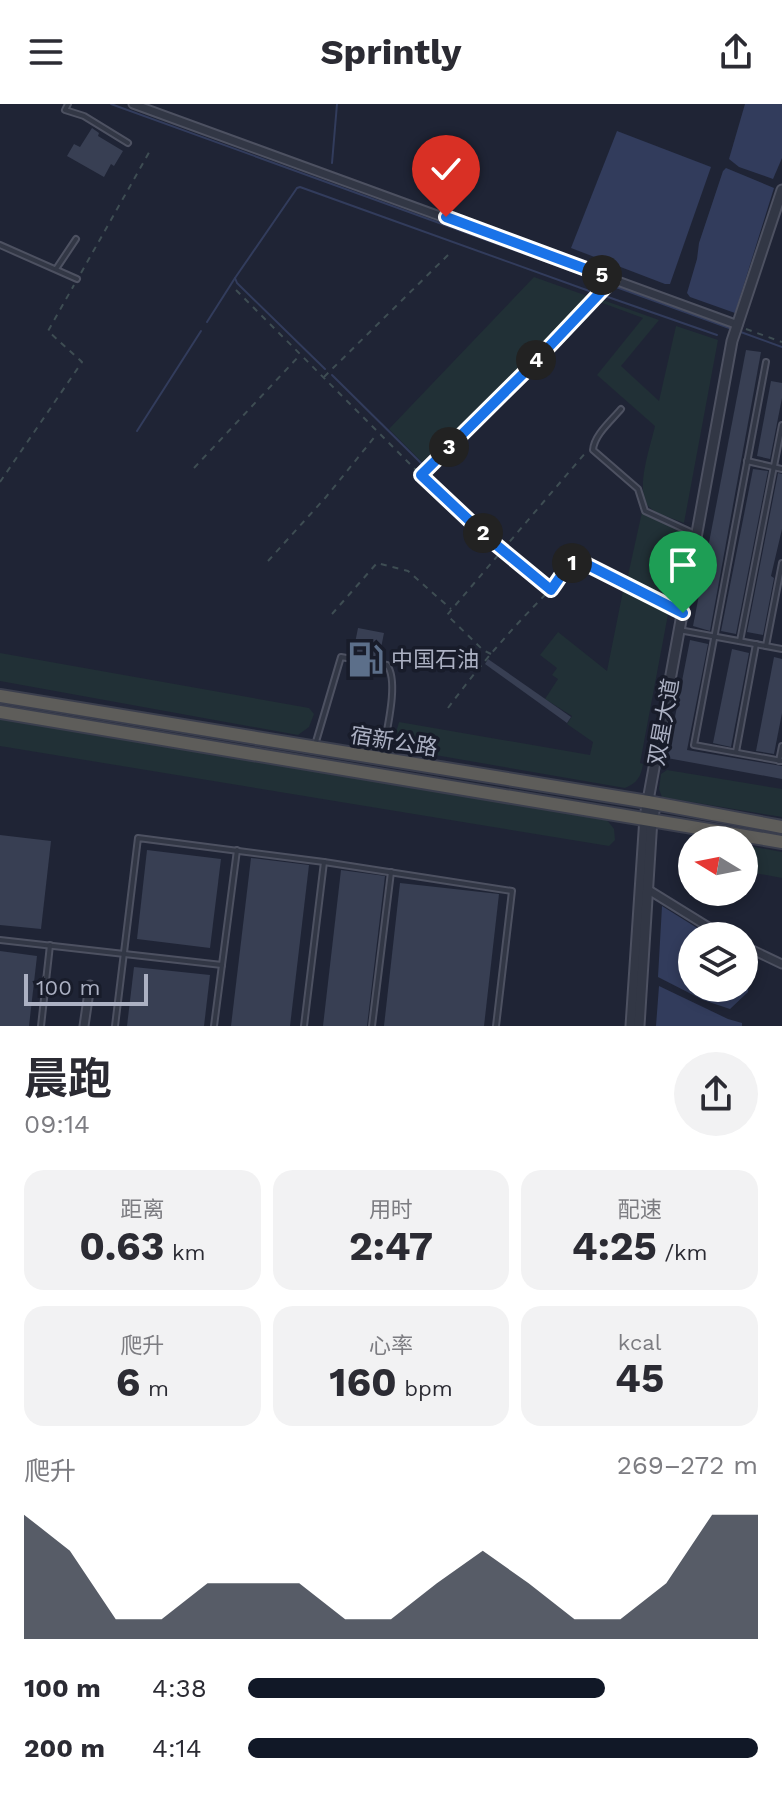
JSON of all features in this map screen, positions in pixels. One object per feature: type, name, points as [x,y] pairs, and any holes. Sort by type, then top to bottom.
[{"type":"highway","name":"宿新公路","points":[[0,696],[782,827]]},
{"type":"highway","name":"宿新公路","points":[[0,712],[782,842]]},
{"type":"street","points":[[133,104],[613,279],[737,328]]},
{"type":"street","name":"双星大道","points":[[639,1026],[648,818],[679,630],[737,328],[782,190]]},
{"type":"street","points":[[644,887],[700,922]]},
{"type":"street","name":"双星大道","points":[[631,1026],[644,887]]},
{"type":"street","points":[[758,953],[782,964]]},
{"type":"street","points":[[84,1026],[90,985]]},
{"type":"lane","points":[[68,104],[65,110],[84,116],[128,143]]},
{"type":"lane","points":[[56,269],[76,239]]},
{"type":"lane","points":[[0,245],[77,279]]},
{"type":"lane","points":[[421,475],[613,279]]},
{"type":"lane","points":[[766,362],[694,745],[781,761],[782,746]]},
{"type":"lane","points":[[621,409],[593,444],[593,450],[638,489],[645,511],[697,535]]},
{"type":"lane","points":[[740,641],[782,425]]},
{"type":"lane","points":[[747,461],[782,469]]},
{"type":"lane","points":[[766,646],[782,563]]},
{"type":"lane","points":[[679,630],[782,649]]},
{"type":"lane","points":[[736,752],[756,644]]},
{"type":"lane","points":[[314,748],[341,657],[387,665],[392,671],[393,685],[382,759]]},
{"type":"lane","points":[[115,1026],[138,838],[512,891],[496,1026]]},
{"type":"lane","points":[[214,1026],[237,850]]},
{"type":"lane","points":[[304,1026],[324,862]]},
{"type":"lane","points":[[372,1026],[391,872]]},
{"type":"lane","points":[[0,940],[222,965]]},
{"type":"lane","points":[[41,1026],[50,945]]},
{"type":"path","points":[[0,482],[82,362],[48,331],[151,149]]},
{"type":"path","points":[[323,378],[449,254]]},
{"type":"path","points":[[236,290],[421,475],[551,590]]},
{"type":"path","points":[[737,328],[782,342]]},
{"type":"path","points":[[194,468],[300,355]]},
{"type":"path","points":[[268,561],[378,433]]},
{"type":"path","points":[[491,654],[447,615],[593,444]]},
{"type":"path","points":[[448,708],[491,654],[574,561],[580,561],[683,613]]},
{"type":"path","points":[[332,614],[377,563],[408,571],[452,610]]},
{"type":"shaded area","points":[[534,277],[593,298],[427,467],[389,429]]},
{"type":"shaded area","points":[[600,299],[659,320],[621,366],[659,401],[676,326],[718,340],[684,523],[656,512],[645,500],[643,479],[655,426],[597,375],[643,318],[597,301]]},
{"type":"shaded area","points":[[642,512],[684,533],[671,601],[627,580]]},
{"type":"shaded area","points":[[624,586],[669,609],[640,763],[643,764],[642,769],[633,784],[625,788],[412,751],[401,746],[395,736],[399,722],[590,755],[593,742],[567,724],[572,716],[545,699],[558,679],[552,675],[557,668],[540,655],[558,632],[607,671]]},
{"type":"shaded area","points":[[0,653],[309,708],[314,714],[309,727],[298,735],[0,681]]},
{"type":"shaded area","points":[[0,718],[607,820],[614,829],[615,840],[609,846],[0,746]]},
{"type":"shaded area","points":[[667,770],[782,789],[782,817],[662,797],[659,789],[661,774]]},
{"type":"shaded area","points":[[758,848],[782,852],[782,878],[758,874]]},
{"type":"water","points":[[745,104],[782,104],[782,158],[773,179],[739,167],[729,159]]},
{"type":"water","points":[[617,131],[711,167],[670,284],[571,248]]},
{"type":"water","points":[[726,168],[774,188],[735,313],[690,297],[687,293],[699,243]]},
{"type":"water","points":[[662,906],[688,922],[678,922],[678,987],[658,977]]},
{"type":"water","points":[[659,986],[678,995],[678,1002],[692,1002],[742,1023],[742,1026],[656,1026]]},
{"type":"water","points":[[709,1002],[737,1002],[730,1009]]},
{"type":"building","points":[[92,128],[99,133],[98,136],[123,151],[104,177],[67,156],[74,144],[80,147]]},
{"type":"building","points":[[746,350],[761,352],[710,631],[693,626]]},
{"type":"building","points":[[771,381],[782,383],[782,398],[770,459],[757,456]]},
{"type":"building","points":[[753,469],[768,471],[736,634],[721,631]]},
{"type":"building","points":[[778,473],[782,474],[782,529],[771,576],[774,578],[763,635],[747,632]]},
{"type":"building","points":[[358,628],[384,633],[381,648],[385,649],[383,659],[349,653]]},
{"type":"building","points":[[690,640],[708,644],[687,750],[782,766],[782,779],[667,758]]},
{"type":"building","points":[[732,649],[749,653],[731,747],[713,743]]},
{"type":"building","points":[[774,657],[782,659],[782,713],[774,754],[756,751]]},
{"type":"building","points":[[488,659],[571,717],[567,723],[485,664]]},
{"type":"building","points":[[0,835],[51,841],[41,929],[0,925]]},
{"type":"building","points":[[147,850],[221,859],[210,948],[137,939]]},
{"type":"building","points":[[251,858],[309,865],[290,1026],[231,1026]]},
{"type":"building","points":[[341,870],[385,876],[367,1026],[323,1026]]},
{"type":"building","points":[[400,883],[499,894],[484,1026],[384,1026]]},
{"type":"building","points":[[0,951],[37,956],[29,1026],[0,1026]]},
{"type":"building","points":[[134,967],[210,975],[204,1026],[127,1026]]},
{"type":"waterway","points":[[111,104],[732,329]]},
{"type":"waterway","points":[[332,163],[337,104]]},
{"type":"waterway","points":[[325,369],[235,278],[300,187],[592,292]]},
{"type":"waterway","points":[[207,322],[235,278]]},
{"type":"waterway","points":[[605,296],[717,335]]},
{"type":"waterway","points":[[137,431],[201,331]]},
{"type":"waterway","points":[[738,331],[782,347]]},
{"type":"waterway","points":[[332,375],[422,464]]},
{"type":"place","name":"中国石油","points":[[365,659]]},
{"type":"route","points":[[446,217],[613,279],[421,475],[488,538],[551,590],[574,561],[580,561],[683,613]]}]
